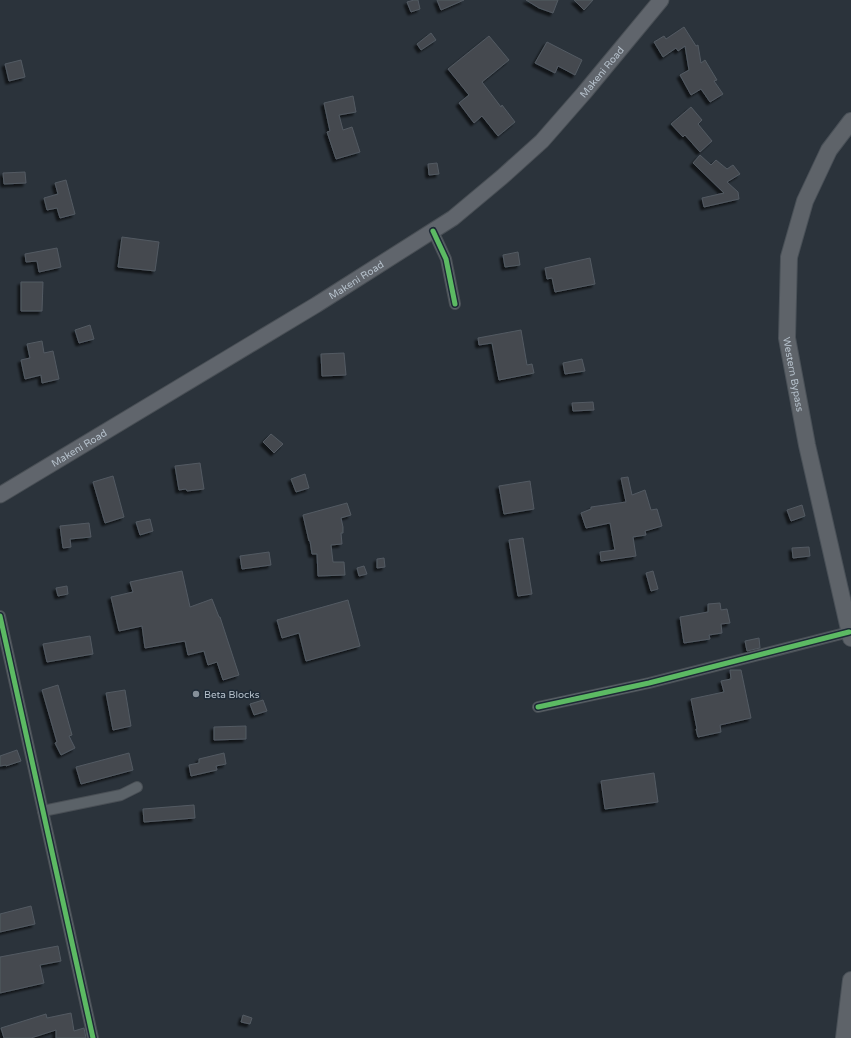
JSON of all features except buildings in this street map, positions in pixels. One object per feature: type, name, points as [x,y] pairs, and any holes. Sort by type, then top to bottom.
[{"type":"main road","name":"Makeni Road","points":[[0,495],[316,306],[453,218],[542,141],[661,0]]},
{"type":"main road","name":"Western Bypass","points":[[850,635],[807,445],[787,338],[790,257],[804,201],[830,150],[851,120]]},
{"type":"main road","points":[[844,1038],[851,980]]},
{"type":"street","points":[[433,231],[446,259],[455,304]]},
{"type":"street","points":[[0,616],[93,1038]]},
{"type":"street","points":[[538,707],[649,683],[850,635]]},
{"type":"street","points":[[43,811],[121,796],[137,787]]},
{"type":"cycle path","points":[[433,231],[446,259],[455,304]]},
{"type":"cycle path","points":[[0,616],[93,1038]]},
{"type":"cycle path","points":[[538,707],[649,683],[849,632]]},
{"type":"place","name":"Beta Blocks","points":[[196,694]]}]
